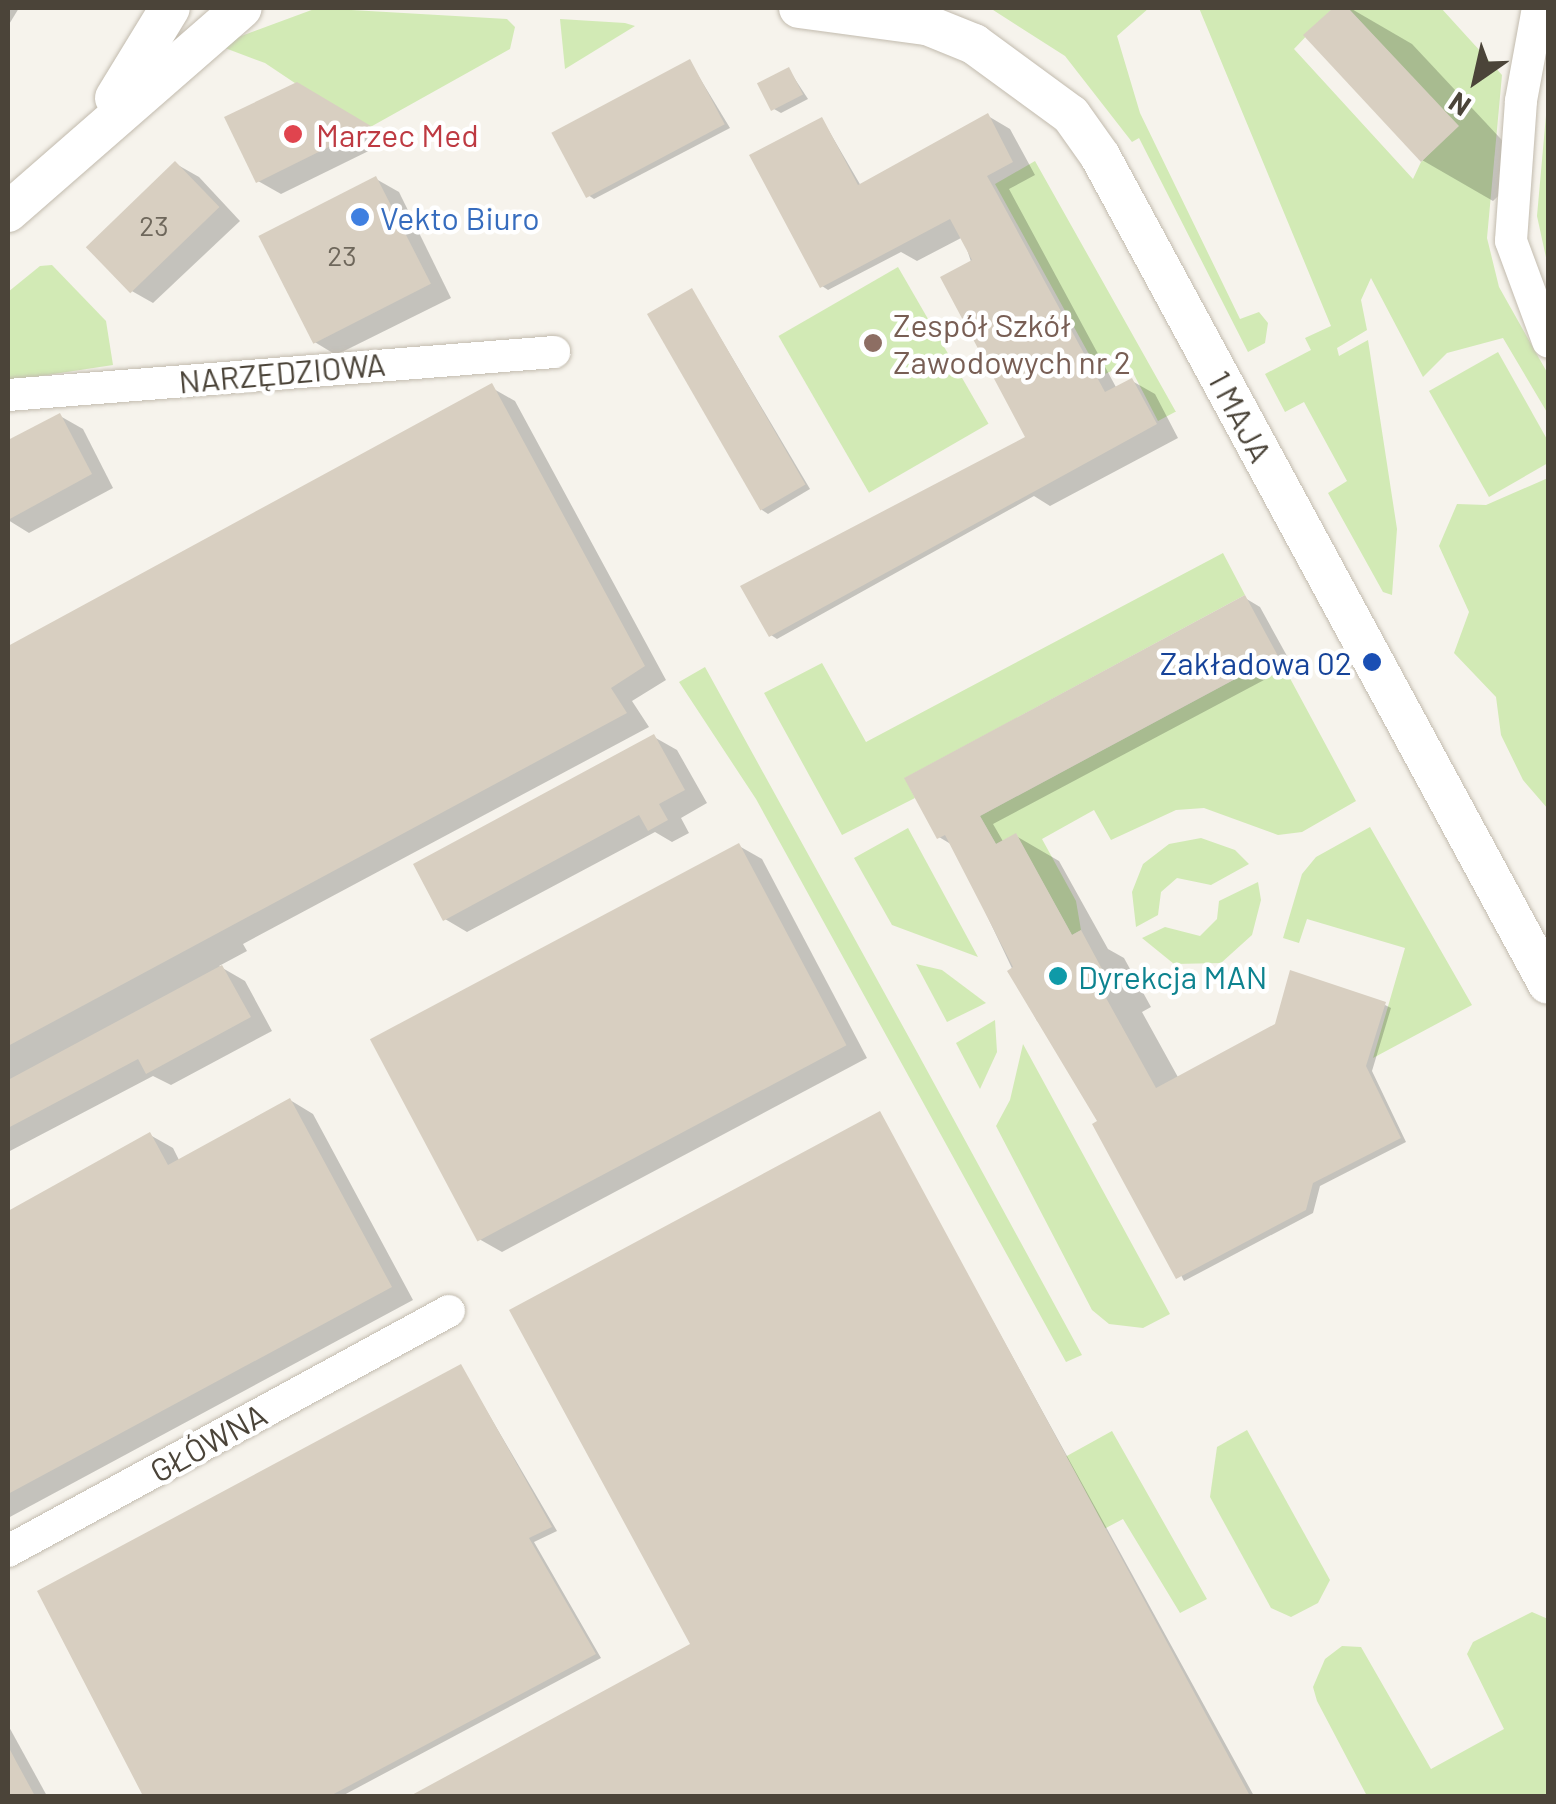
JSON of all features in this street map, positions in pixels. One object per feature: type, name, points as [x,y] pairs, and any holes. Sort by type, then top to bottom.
[{"type":"street","points":[[94,131],[170,8]]},
{"type":"street","points":[[8,212],[94,131],[241,8],[267,8]]},
{"type":"street","name":"1 MAJA","points":[[800,8],[926,25],[974,44],[1070,116],[1100,156],[1548,984]]},
{"type":"street","points":[[1538,8],[1529,47],[1512,242],[1548,341]]},
{"type":"street","name":"NARZĘDZIOWA","points":[[8,396],[554,352]]},
{"type":"street","name":"GŁÓWNA","points":[[8,1551],[449,1312]]},
{"type":"green space","points":[[317,8],[507,19],[515,27],[510,49],[365,130],[265,63],[217,45]]},
{"type":"green space","points":[[990,8],[1149,8],[1117,36],[1140,113],[1240,319],[1259,312],[1268,323],[1265,343],[1248,352],[1139,138],[1132,142],[1065,56]]},
{"type":"green space","points":[[1199,8],[1333,8],[1294,49],[1413,179],[1421,162],[1458,126],[1348,8],[1441,8],[1502,75],[1487,238],[1499,287],[1548,374],[1548,414],[1503,338],[1447,353],[1423,377],[1371,278],[1361,300],[1367,330],[1337,348],[1339,356],[1368,340],[1397,529],[1392,595],[1383,592],[1328,493],[1347,481],[1304,402],[1285,412],[1265,374],[1311,350],[1305,338],[1331,326]]},
{"type":"green space","points":[[560,19],[625,23],[635,26],[565,69]]},
{"type":"green space","points":[[1548,93],[1548,262],[1547,262],[1537,216]]},
{"type":"green space","points":[[1035,161],[1176,412],[1158,421],[1128,363],[1101,376],[995,184]]},
{"type":"green space","points":[[52,265],[106,321],[113,365],[8,381],[8,292],[40,266]]},
{"type":"green space","points":[[898,267],[988,424],[869,493],[778,336]]},
{"type":"green space","points":[[1498,352],[1548,441],[1548,463],[1489,497],[1429,391]]},
{"type":"green space","points":[[1548,478],[1548,809],[1523,780],[1501,735],[1496,697],[1454,653],[1469,612],[1439,546],[1457,504],[1486,505]]},
{"type":"green space","points":[[1223,553],[1245,595],[905,778],[915,798],[842,835],[764,693],[822,663],[866,742]]},
{"type":"green space","points":[[1278,656],[1356,801],[1302,832],[1278,835],[1204,808],[1176,810],[1111,840],[1094,810],[1042,839],[1076,901],[1081,930],[1072,935],[1016,834],[996,844],[980,816]]},
{"type":"green space","points":[[705,667],[1082,1355],[1066,1362],[756,799],[679,682]]},
{"type":"green space","points":[[1370,827],[1472,1005],[1373,1058],[1405,948],[1307,919],[1299,943],[1283,938],[1302,874],[1316,857]]},
{"type":"green space","points":[[908,828],[978,957],[892,925],[854,858]]},
{"type":"green space","points":[[1201,838],[1235,850],[1249,864],[1211,885],[1177,878],[1161,892],[1158,915],[1136,927],[1132,892],[1143,864],[1169,844]]},
{"type":"green space","points":[[1258,882],[1261,900],[1252,935],[1221,963],[1174,964],[1142,938],[1165,927],[1200,936],[1217,919],[1219,901]]},
{"type":"green space","points":[[916,964],[942,970],[986,1003],[947,1022]]},
{"type":"green space","points":[[995,1020],[997,1052],[980,1089],[956,1043]]},
{"type":"green space","points":[[1023,1044],[1170,1314],[1143,1328],[1109,1324],[1092,1310],[996,1126],[1010,1100]]},
{"type":"green space","points":[[1247,1430],[1330,1580],[1318,1603],[1291,1617],[1271,1608],[1210,1497],[1217,1447]]},
{"type":"green space","points":[[1112,1431],[1207,1599],[1180,1613],[1123,1519],[1104,1529],[1065,1457]]},
{"type":"green space","points":[[1532,1612],[1548,1619],[1548,1796],[1367,1796],[1317,1701],[1313,1687],[1325,1659],[1342,1646],[1361,1647],[1431,1769],[1504,1729],[1467,1654],[1473,1642]]},
{"type":"building","points":[[1333,8],[1348,8],[1459,126],[1421,162],[1303,35]]},
{"type":"building","points":[[690,59],[725,124],[586,198],[551,133]]},
{"type":"building","points":[[789,67],[803,95],[771,111],[757,83]]},
{"type":"building","name":"Marzec Med","points":[[297,82],[371,126],[256,183],[224,117]]},
{"type":"building","points":[[988,113],[1013,162],[987,176],[1105,392],[1132,378],[1157,424],[769,637],[740,586],[1025,437],[940,277],[972,260],[950,219],[820,288],[749,155],[822,117],[858,185]]},
{"type":"building","points":[[175,161],[219,207],[130,293],[86,247]]},
{"type":"building","points":[[376,176],[431,284],[313,344],[258,236]]},
{"type":"building","points":[[692,288],[806,485],[760,511],[647,314]]},
{"type":"building","points":[[492,383],[645,666],[611,688],[627,713],[8,1046],[8,646]]},
{"type":"building","points":[[60,413],[92,474],[8,520],[8,440]]},
{"type":"building","points":[[1245,595],[1278,656],[980,816],[996,844],[1016,833],[1072,935],[1081,930],[1109,982],[1100,987],[1156,1088],[1275,1024],[1290,970],[1386,1002],[1366,1066],[1401,1138],[1313,1183],[1306,1210],[1176,1279],[1092,1124],[1097,1121],[1007,971],[1013,967],[945,835],[937,839],[904,778]]},
{"type":"building","points":[[654,734],[685,790],[659,804],[668,820],[648,831],[639,815],[443,921],[413,864]]},
{"type":"building","points":[[739,843],[847,1045],[477,1241],[370,1039]]},
{"type":"building","points":[[222,965],[251,1017],[146,1074],[138,1059],[8,1128],[8,1080]]},
{"type":"building","points":[[290,1098],[392,1287],[8,1494],[8,1211],[150,1132],[168,1165]]},
{"type":"building","points":[[880,1111],[1250,1796],[410,1796],[690,1644],[509,1310]]},
{"type":"building","points":[[461,1364],[552,1527],[529,1538],[596,1654],[330,1796],[143,1796],[37,1591]]},
{"type":"building","points":[[8,1746],[17,1763],[35,1796],[8,1796]]},
{"type":"place","name":"Marzec Med","points":[[293,134]]},
{"type":"place","name":"Vekto Biuro","points":[[360,217]]},
{"type":"place","name":"Zespół Szkół Zawodowych nr 2","points":[[873,343]]},
{"type":"place","name":"Zakładowa 02","points":[[1372,662]]},
{"type":"place","name":"Dyrekcja MAN","points":[[1058,976]]}]
